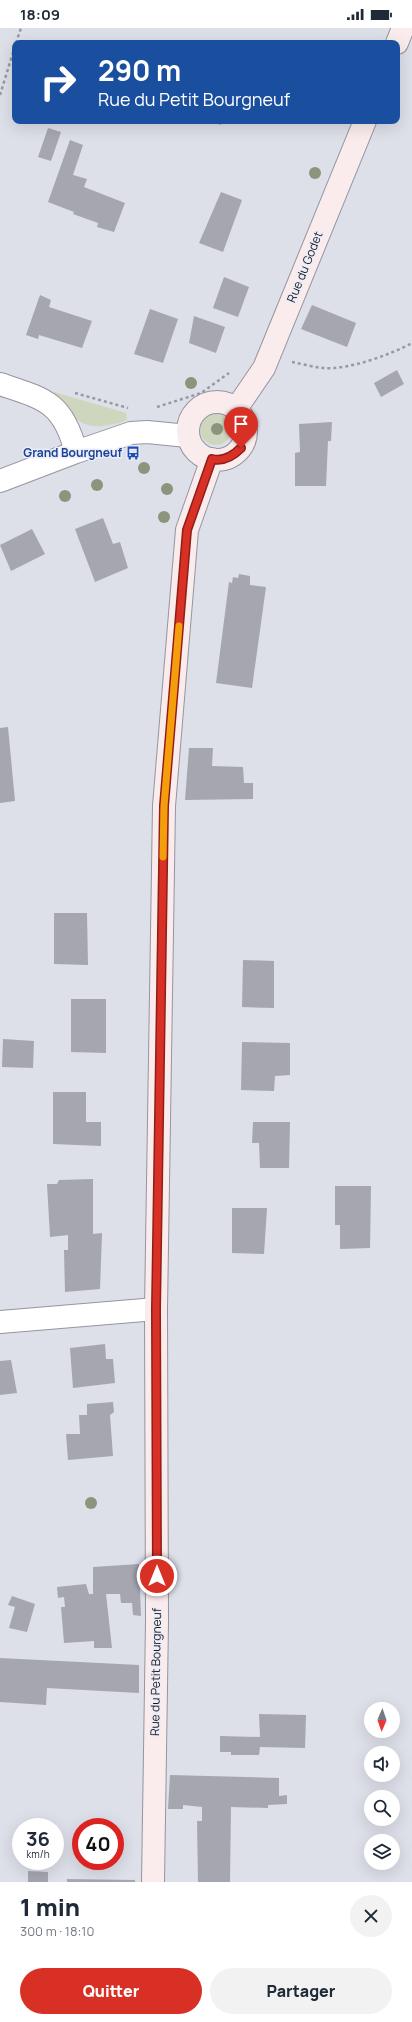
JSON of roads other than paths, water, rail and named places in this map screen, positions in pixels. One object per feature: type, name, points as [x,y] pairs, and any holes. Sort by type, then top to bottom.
[{"type":"street","points":[[398,40],[403,28]]},
{"type":"street","name":"Rue du Godet","points":[[236,409],[264,368],[364,124]]},
{"type":"street","points":[[0,384],[32,394],[52,405],[67,424],[76,452]]},
{"type":"street","points":[[214,402],[223,402],[236,409],[245,420],[247,429],[246,439],[241,448],[234,455],[226,459],[212,459],[198,452],[188,436],[188,427],[191,417],[197,410],[205,404],[214,402]]},
{"type":"street","points":[[0,481],[130,433],[147,432],[188,436]]},
{"type":"street","name":"Rue du Petit Bourgneuf","points":[[153,1882],[156,1622],[156,1309],[164,806],[187,530],[212,459]]},
{"type":"street","points":[[0,1322],[156,1309]]},
{"type":"place","name":"Grand Bourgneuf","points":[[133,453]]}]
